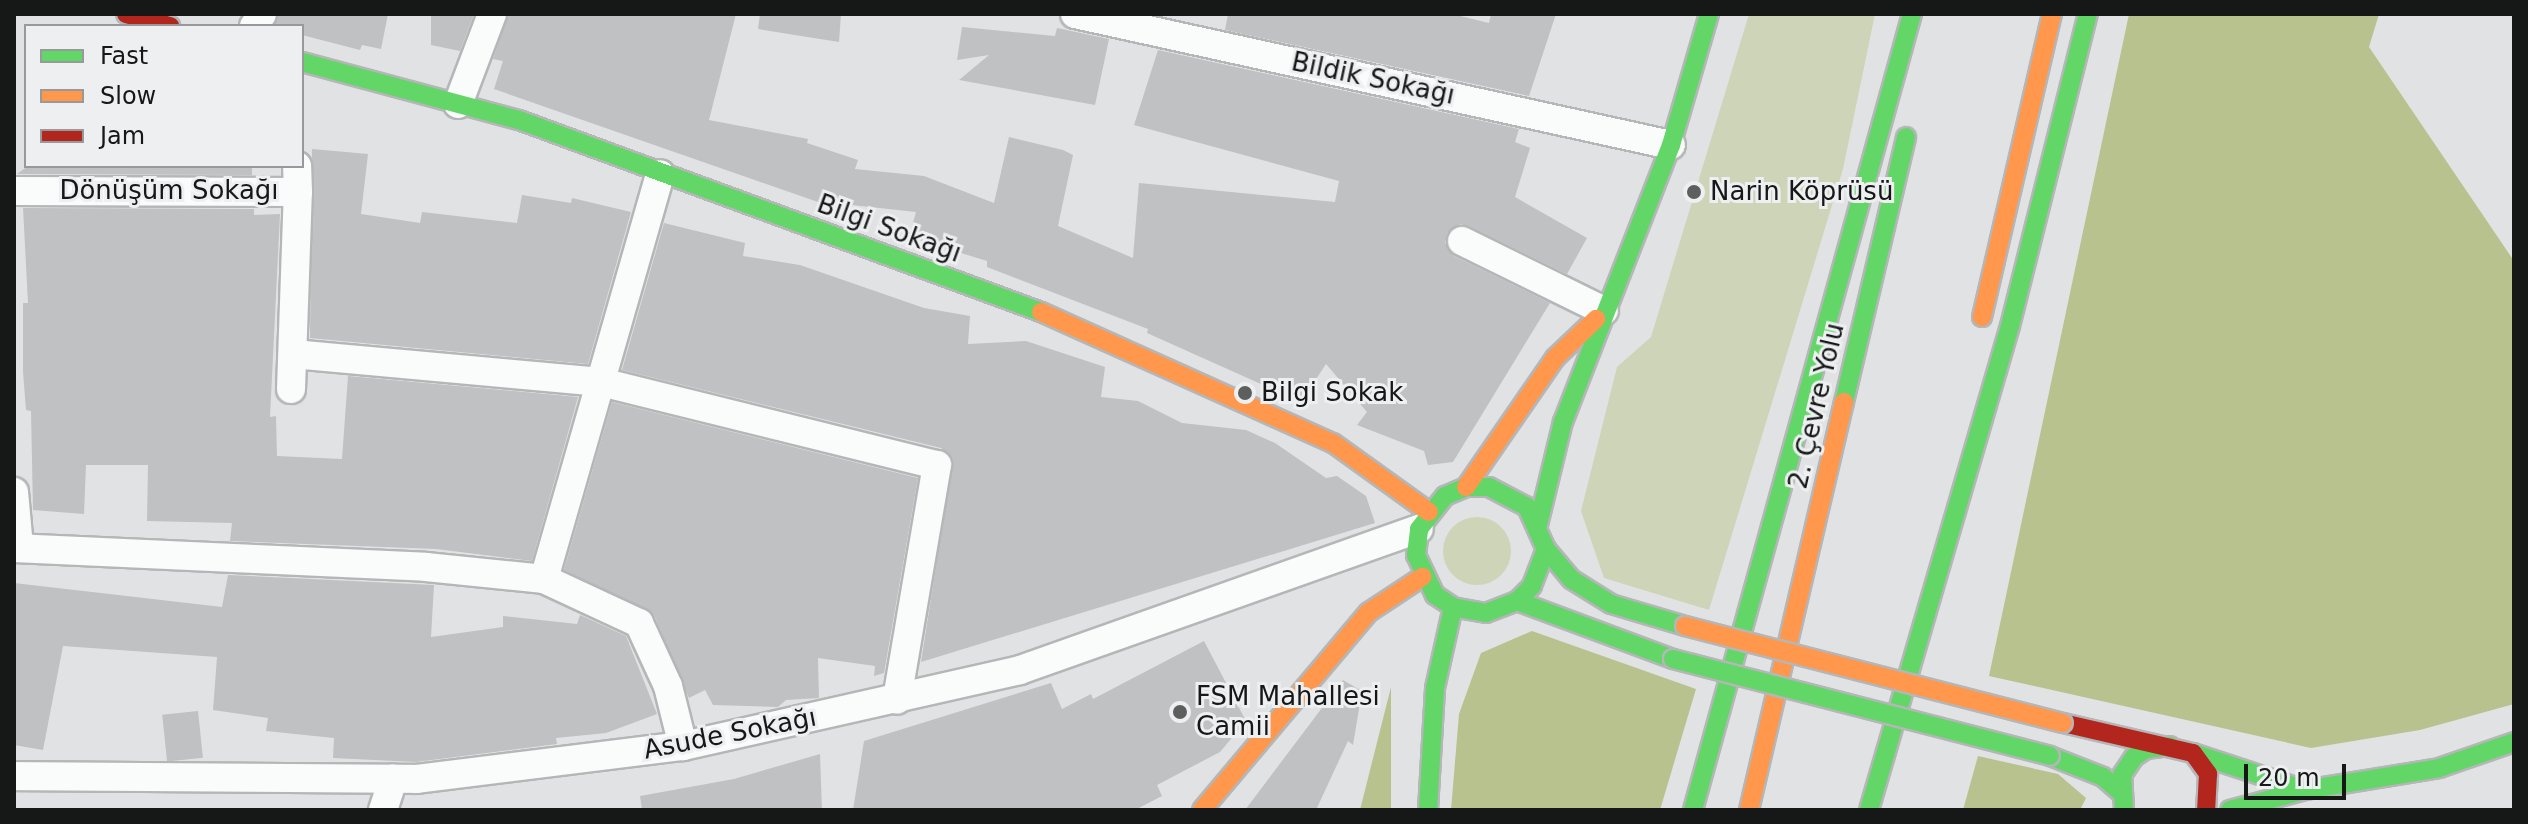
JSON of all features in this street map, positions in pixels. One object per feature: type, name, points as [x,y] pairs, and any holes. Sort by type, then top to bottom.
[{"type":"main road","points":[[126,14],[163,24]]},
{"type":"main road","points":[[1538,525],[1563,422],[1671,145],[1709,14]]},
{"type":"main road","points":[[1693,810],[1758,556],[1912,14]]},
{"type":"main road","points":[[1977,335],[2052,14]]},
{"type":"main road","points":[[1868,810],[2010,326],[2088,14]]},
{"type":"main road","name":"Bilgi Sokağı","points":[[304,63],[519,120],[1038,311],[1333,443],[1424,520]]},
{"type":"main road","name":"2. Çevre Yolu","points":[[1749,810],[1909,122]]},
{"type":"main road","points":[[1466,487],[1555,358],[1604,311]]},
{"type":"main road","points":[[1546,549],[1543,567],[1517,601],[1486,613],[1453,607],[1422,577],[1416,555],[1424,520],[1445,496],[1466,487],[1511,494],[1538,525],[1546,549],[1571,579],[1611,604],[1685,626],[2063,723],[2170,746],[2305,790]]},
{"type":"main road","points":[[1868,810],[1942,489]]},
{"type":"main road","points":[[1202,806],[1369,612],[1422,577]]},
{"type":"main road","points":[[1517,601],[1673,659],[2050,756],[2103,777],[2121,801]]},
{"type":"main road","points":[[1428,810],[1435,688],[1453,607]]},
{"type":"main road","points":[[2230,810],[2305,790],[2439,768],[2514,742]]},
{"type":"main road","points":[[2121,801],[2122,775],[2134,757],[2146,749],[2170,746]]},
{"type":"main road","points":[[2193,753],[2208,774],[2206,810]]},
{"type":"street","points":[[458,104],[492,14]]},
{"type":"street","name":"Bildik Sokağı","points":[[1075,14],[1160,22],[1671,145]]},
{"type":"street","points":[[544,579],[660,174]]},
{"type":"street","points":[[291,389],[298,179]]},
{"type":"street","name":"Dönüşüm Sokağı","points":[[14,191],[298,179]]},
{"type":"street","points":[[1462,241],[1604,311]]},
{"type":"street","points":[[293,354],[601,382],[937,465],[897,700]]},
{"type":"street","points":[[14,492],[17,548],[426,567],[544,579],[639,623],[668,686],[683,746]]},
{"type":"street","name":"Asude Sokağı","points":[[14,776],[393,779],[683,746],[1020,670],[1424,520]]},
{"type":"street","points":[[383,810],[393,779]]},
{"type":"green space","points":[[1749,14],[1875,14],[1843,169],[1709,610],[1604,578],[1581,511],[1617,367],[1651,337]]},
{"type":"green space","points":[[2129,14],[2379,14],[2369,47],[2514,261],[2514,704],[2420,730],[2311,748],[1989,676]]},
{"type":"green space","points":[[1470,517],[1484,517],[1496,522],[1506,532],[1511,551],[1506,570],[1496,580],[1484,585],[1470,585],[1458,580],[1448,570],[1443,558],[1443,544],[1448,532],[1458,522]]},
{"type":"green space","points":[[1532,631],[1696,689],[1660,810],[1451,810],[1459,714],[1481,653]]},
{"type":"green space","points":[[1391,687],[1391,810],[1360,810]]},
{"type":"green space","points":[[1978,756],[2058,774],[2086,798],[2080,810],[1963,810]]},
{"type":"building","points":[[279,14],[388,14],[381,49],[362,45],[360,50],[304,36],[304,24],[275,24]]},
{"type":"building","points":[[431,14],[474,14],[460,51],[431,45]]},
{"type":"building","points":[[509,14],[736,14],[709,120],[808,139],[807,143],[858,160],[855,169],[924,176],[994,203],[1009,137],[1063,150],[1073,155],[1058,226],[1133,258],[1139,183],[1335,202],[1339,181],[1134,125],[1158,50],[1519,129],[1515,142],[1530,148],[1515,197],[1587,238],[1567,274],[1469,226],[1460,224],[1447,233],[1445,243],[1454,256],[1550,303],[1453,462],[1428,465],[1424,451],[1357,425],[1367,412],[1326,364],[1301,402],[1147,333],[1148,329],[987,267],[987,261],[909,237],[916,212],[843,204],[841,210],[494,89],[503,61],[493,59]]},
{"type":"building","points":[[760,14],[841,14],[839,42],[758,29]]},
{"type":"building","points":[[1228,14],[1452,14],[1489,23],[1491,14],[1556,14],[1529,96],[1225,30]]},
{"type":"building","points":[[962,27],[1055,36],[1057,28],[1109,39],[1095,105],[959,80],[989,55],[957,60]]},
{"type":"building","points":[[312,149],[368,154],[361,214],[420,223],[422,212],[517,223],[522,195],[571,203],[572,198],[631,212],[588,364],[310,338]]},
{"type":"building","points":[[25,168],[252,168],[252,175],[17,174]]},
{"type":"building","points":[[23,208],[254,209],[254,215],[280,214],[270,417],[276,416],[277,456],[342,459],[348,376],[578,397],[532,561],[436,549],[230,541],[232,523],[147,521],[148,465],[86,465],[84,514],[33,510],[31,411],[26,410],[23,372],[23,303],[28,303]]},
{"type":"building","points":[[664,223],[745,243],[743,256],[800,265],[924,308],[970,316],[968,344],[1026,341],[1105,367],[1101,397],[1138,401],[1182,423],[1246,430],[1275,443],[1326,478],[1337,476],[1366,496],[1375,523],[921,662],[953,459],[941,448],[622,370]]},
{"type":"building","points":[[612,402],[918,478],[884,673],[874,676],[875,666],[818,658],[819,698],[786,700],[778,707],[713,705],[705,690],[689,698],[654,615],[564,570]]},
{"type":"building","points":[[228,575],[434,585],[431,637],[503,627],[503,616],[577,624],[580,615],[626,636],[657,714],[606,733],[556,738],[557,744],[416,762],[333,758],[334,738],[266,731],[268,718],[213,710],[217,657],[63,646],[43,750],[14,745],[14,583],[222,607]]},
{"type":"building","points":[[1204,641],[1246,721],[1220,752],[1157,785],[1162,796],[1135,810],[853,810],[864,741],[1051,683],[1062,709],[1091,694],[1093,699]]},
{"type":"building","points":[[1343,680],[1362,691],[1353,745],[1348,741],[1316,810],[1245,810]]},
{"type":"building","points":[[198,711],[203,758],[167,762],[162,715]]},
{"type":"building","points":[[820,754],[822,810],[642,810],[640,796],[734,779]]},
{"type":"traffic: fast","points":[[1538,525],[1563,422],[1671,145],[1709,14]]},
{"type":"traffic: fast","points":[[1693,810],[1912,14]]},
{"type":"traffic: fast","points":[[1869,810],[2010,326],[2088,14]]},
{"type":"traffic: fast","points":[[304,63],[519,120],[1041,312]]},
{"type":"traffic: fast","points":[[1844,402],[1906,137]]},
{"type":"traffic: fast","points":[[1546,549],[1532,586],[1517,601],[1486,613],[1453,607],[1435,595],[1416,555],[1419,529],[1445,496],[1466,487],[1489,487],[1527,507],[1546,549],[1571,579],[1611,604],[1685,626]]},
{"type":"traffic: fast","points":[[1517,601],[1673,659]]},
{"type":"traffic: fast","points":[[1428,810],[1435,688],[1453,607]]},
{"type":"traffic: fast","points":[[1673,659],[2050,756]]},
{"type":"traffic: fast","points":[[2230,810],[2305,790],[2439,768],[2514,742]]},
{"type":"traffic: fast","points":[[2124,810],[2122,775],[2134,757],[2146,749],[2170,746]]},
{"type":"traffic: fast","points":[[2193,753],[2305,790]]},
{"type":"traffic: fast","points":[[2050,756],[2103,777],[2119,791]]},
{"type":"traffic: slow","points":[[1982,317],[2052,14]]},
{"type":"traffic: slow","points":[[1041,312],[1333,443],[1429,512]]},
{"type":"traffic: slow","points":[[1466,487],[1555,358],[1596,319]]},
{"type":"traffic: slow","points":[[1749,810],[1844,402]]},
{"type":"traffic: slow","points":[[1202,810],[1369,612],[1422,577]]},
{"type":"traffic: slow","points":[[1685,626],[2063,723]]},
{"type":"traffic: jam","points":[[126,14],[163,24]]},
{"type":"traffic: jam","points":[[2063,723],[2193,753],[2208,774],[2206,810]]},
{"type":"place","name":"Narin Köprüsü","points":[[1694,192]]},
{"type":"place","name":"Bilgi Sokak","points":[[1245,393]]},
{"type":"place","name":"FSM Mahallesi Camii","points":[[1180,712]]}]
